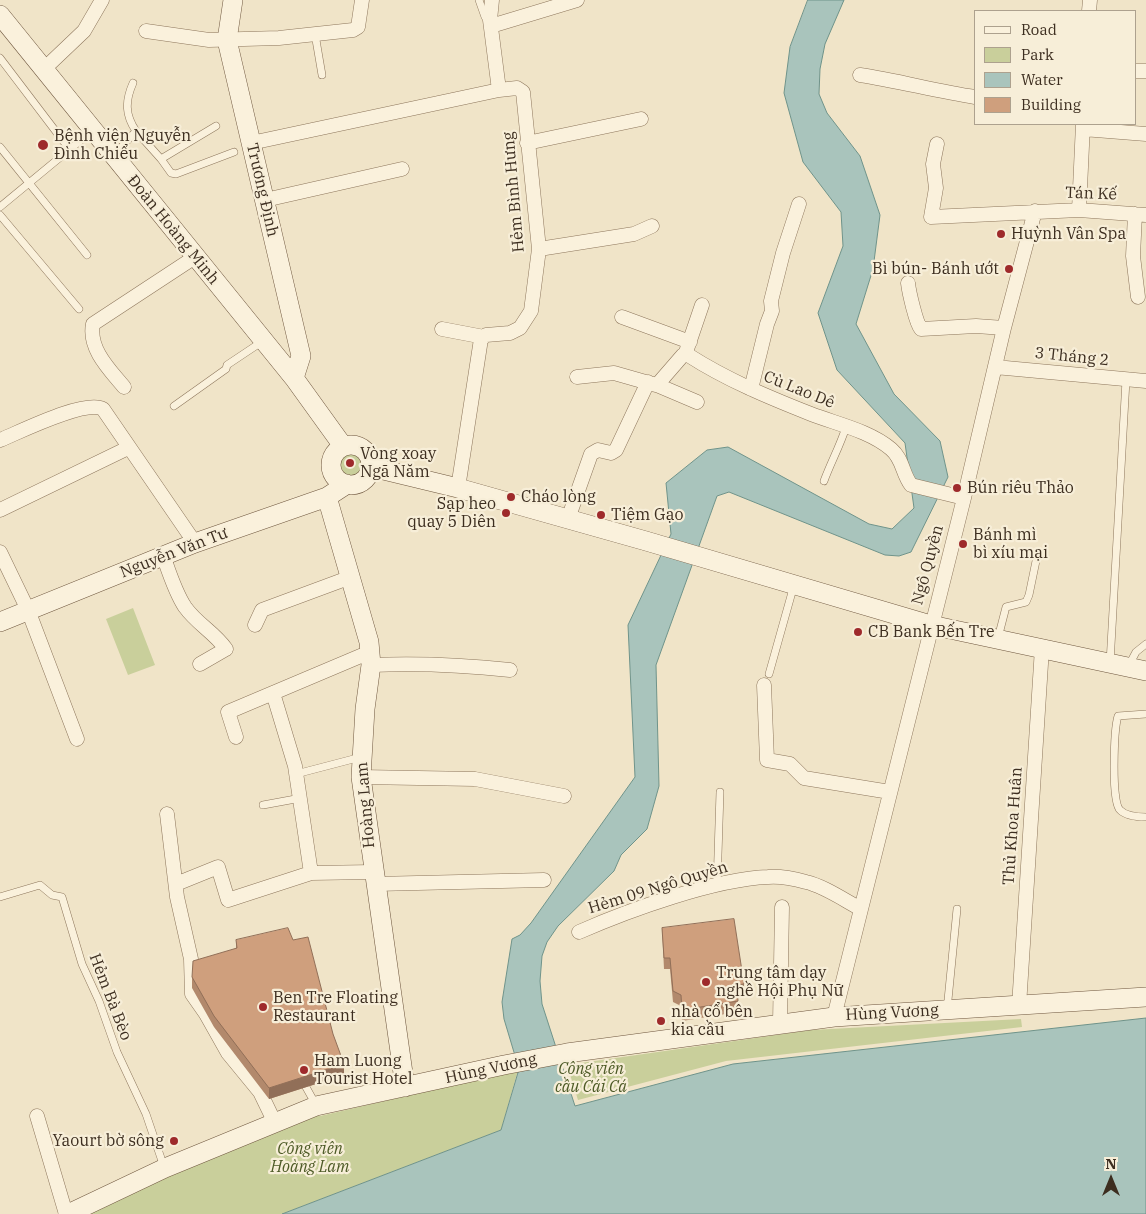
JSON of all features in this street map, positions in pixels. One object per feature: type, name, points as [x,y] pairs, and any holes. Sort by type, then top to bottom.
[{"type":"street","points":[[43,70],[84,31],[102,0]]},
{"type":"street","name":"Trương Định","points":[[233,0],[227,40],[301,356],[294,378]]},
{"type":"street","points":[[146,31],[209,40],[227,40],[278,38],[352,30],[358,27],[362,0]]},
{"type":"street","points":[[251,142],[499,90],[491,23],[492,0]]},
{"type":"street","points":[[491,23],[577,0]]},
{"type":"street","name":"Đoàn Hoàng Minh","points":[[0,15],[92,131],[294,378],[343,446]]},
{"type":"street","points":[[860,75],[904,81],[947,93],[974,97]]},
{"type":"street","name":"Hẻm Bình Hưng","points":[[484,337],[497,333],[510,333],[520,328],[531,311],[540,249],[527,143],[523,92],[518,88],[499,90]]},
{"type":"street","points":[[527,143],[641,119]]},
{"type":"street","points":[[1079,210],[1083,126],[1146,134]]},
{"type":"street","name":"Tán Kế","points":[[937,144],[933,164],[936,188],[931,217],[1079,210],[1141,214]]},
{"type":"street","points":[[265,200],[402,169]]},
{"type":"street","points":[[751,389],[772,311],[771,301],[783,253],[799,204]]},
{"type":"street","name":"Ngô Quyền","points":[[834,1016],[964,498],[1004,328],[1035,211]]},
{"type":"street","points":[[1138,297],[1133,256],[1141,214]]},
{"type":"street","points":[[540,249],[620,237],[642,232],[652,226]]},
{"type":"street","points":[[124,387],[96,349],[92,337],[93,324],[195,257]]},
{"type":"street","points":[[908,283],[909,299],[916,310],[917,324],[921,329],[976,326],[1004,328]]},
{"type":"street","points":[[568,519],[591,454],[598,450],[611,453],[616,450],[652,384],[687,348],[702,305]]},
{"type":"street","name":"Cù Lao Dê","points":[[622,317],[687,348],[723,377],[879,440],[901,460],[911,485],[964,498]]},
{"type":"street","points":[[442,329],[484,337],[481,339],[477,356],[458,488]]},
{"type":"street","name":"3 Tháng 2","points":[[995,367],[1146,381]]},
{"type":"street","points":[[578,377],[614,373],[652,384],[697,402]]},
{"type":"street","points":[[0,440],[56,417],[84,408],[97,406],[103,409],[195,543]]},
{"type":"street","points":[[350,445],[363,449],[370,460],[371,467],[369,473],[360,482],[347,484],[336,478],[332,466],[334,455],[343,446],[350,445]]},
{"type":"street","points":[[0,510],[128,448]]},
{"type":"street","points":[[371,467],[458,488],[646,541],[708,561],[931,625],[1137,669]]},
{"type":"street","name":"Nguyễn Văn Tư","points":[[0,622],[163,555],[327,497],[347,484]]},
{"type":"street","name":"Hoàng Lam","points":[[327,497],[369,642],[370,658],[361,778],[405,1087]]},
{"type":"street","points":[[0,552],[28,610],[77,739]]},
{"type":"street","points":[[163,555],[185,606],[204,627],[216,634],[226,648],[200,664]]},
{"type":"street","points":[[255,625],[262,610],[351,577]]},
{"type":"street","name":"Thủ Khoa Huân","points":[[1019,1006],[1042,648]]},
{"type":"street","points":[[236,738],[228,712],[273,692],[370,658],[461,664],[510,670]]},
{"type":"street","points":[[766,679],[766,760],[790,764],[804,778],[890,792]]},
{"type":"street","points":[[273,692],[296,774],[311,873]]},
{"type":"street","points":[[361,778],[475,779],[564,796]]},
{"type":"street","points":[[167,814],[176,884],[191,959],[192,994],[206,1014],[228,1053],[260,1092],[275,1123]]},
{"type":"street","points":[[176,884],[218,867],[228,900],[311,873],[374,878],[544,880]]},
{"type":"street","name":"Hẻm 09 Ngô Quyền","points":[[579,932],[615,916],[717,886],[769,877],[808,882],[861,909]]},
{"type":"street","points":[[780,1023],[782,907]]},
{"type":"street","name":"Hùng Vương","points":[[67,1214],[165,1168],[316,1106],[504,1065],[567,1053],[834,1016],[1146,997]]},
{"type":"street","points":[[36,1116],[67,1214]]},
{"type":"lane","points":[[479,0],[485,17],[491,23]]},
{"type":"lane","points":[[315,34],[322,75]]},
{"type":"lane","points":[[0,58],[70,150]]},
{"type":"lane","points":[[133,84],[126,104],[131,124],[172,173],[176,174],[234,152]]},
{"type":"lane","points":[[161,159],[216,126]]},
{"type":"lane","points":[[0,207],[92,131]]},
{"type":"lane","points":[[113,156],[136,131]]},
{"type":"lane","points":[[0,147],[87,255]]},
{"type":"lane","points":[[0,215],[79,309]]},
{"type":"lane","points":[[174,406],[204,387],[226,369],[226,365],[263,340]]},
{"type":"lane","points":[[1110,663],[1126,380]]},
{"type":"lane","points":[[824,481],[832,459],[837,454],[846,427]]},
{"type":"lane","points":[[998,639],[1006,607],[1026,602],[1029,596],[1036,561]]},
{"type":"lane","points":[[766,679],[794,585]]},
{"type":"lane","points":[[1137,669],[1136,652],[1146,644]]},
{"type":"lane","points":[[1146,714],[1118,716],[1115,797],[1120,810],[1128,815],[1146,817]]},
{"type":"lane","points":[[296,774],[362,757]]},
{"type":"lane","points":[[717,886],[720,792]]},
{"type":"lane","points":[[263,805],[300,798]]},
{"type":"lane","name":"Hẻm Bà Bèo","points":[[0,897],[40,885],[52,895],[62,898],[82,964],[99,1001],[117,1052],[146,1114],[165,1168]]},
{"type":"lane","points":[[947,1010],[957,909]]},
{"type":"lane","points":[[296,1070],[316,1106]]},
{"type":"green space","points":[[351,451],[361,455],[365,465],[361,475],[351,479],[341,475],[337,465],[341,455]]},
{"type":"green space","points":[[133,608],[155,665],[128,675],[106,619]]},
{"type":"green space","name":"Công viên cầu Cái Cá","points":[[1021,1019],[1022,1027],[726,1061],[578,1100],[567,1065],[811,1030]]},
{"type":"green space","name":"Công viên Hoàng Lam","points":[[518,1070],[501,1130],[282,1214],[86,1214],[308,1112],[320,1116]]},
{"type":"water","points":[[808,0],[844,0],[825,44],[820,69],[819,94],[827,113],[860,156],[880,215],[873,269],[856,324],[894,394],[940,441],[948,477],[911,552],[899,556],[885,555],[729,492],[717,496],[656,665],[659,786],[647,829],[621,855],[614,871],[558,926],[547,942],[542,956],[540,981],[542,1004],[575,1106],[733,1064],[1146,1018],[1146,1214],[282,1214],[501,1130],[519,1069],[504,1019],[502,1002],[512,939],[520,935],[531,923],[635,777],[628,625],[671,534],[666,483],[707,450],[728,447],[869,524],[892,529],[914,508],[905,443],[837,370],[818,313],[843,246],[841,212],[803,162],[784,93],[790,47]]},
{"type":"building","name":"Trung tâm dạy nghề Hội Phụ Nữ","points":[[734,919],[744,984],[737,985],[738,1001],[682,1010],[681,995],[673,991],[670,958],[664,958],[662,928]]},
{"type":"building","name":"Ben Tre Floating Restaurant","points":[[288,928],[293,940],[308,937],[333,1034],[344,1064],[269,1088],[214,1016],[192,977],[193,961],[237,948],[236,940]]},
{"type":"place","name":"Bệnh viện Nguyễn Đình Chiểu","points":[[43,145]]},
{"type":"place","name":"Huỳnh Vân Spa","points":[[1001,234]]},
{"type":"place","name":"Bì bún- Bánh ướt","points":[[1009,269]]},
{"type":"place","name":"Vòng xoay Ngã Năm","points":[[350,463]]},
{"type":"place","name":"Bún riêu Thảo","points":[[957,488]]},
{"type":"place","name":"Cháo lòng","points":[[511,497]]},
{"type":"place","name":"Sạp heo quay 5 Diên","points":[[506,513]]},
{"type":"place","name":"Tiệm Gạo","points":[[601,515]]},
{"type":"place","name":"Bánh mì bì xíu mại","points":[[963,544]]},
{"type":"place","name":"CB Bank Bến Tre","points":[[858,632]]},
{"type":"place","name":"Trung tâm dạy nghề Hội Phụ Nữ","points":[[706,982]]},
{"type":"place","name":"Ben Tre Floating Restaurant","points":[[263,1007]]},
{"type":"place","name":"nhà cổ bên kia cầu","points":[[661,1021]]},
{"type":"place","name":"Ham Luong Tourist Hotel","points":[[304,1070]]},
{"type":"place","name":"Yaourt bờ sông","points":[[174,1141]]}]
